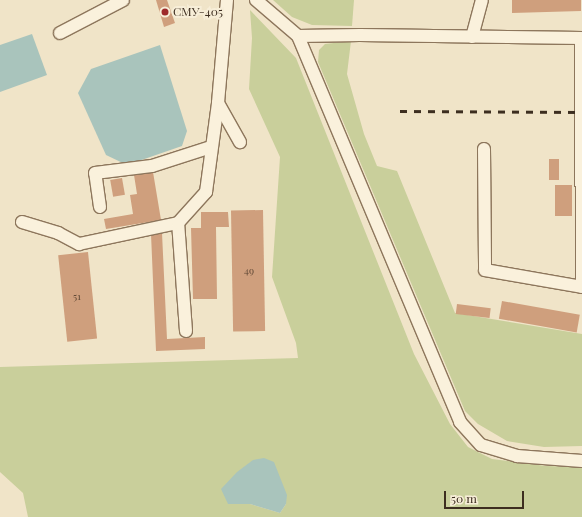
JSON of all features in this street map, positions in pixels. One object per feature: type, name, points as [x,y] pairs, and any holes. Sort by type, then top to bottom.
[{"type":"street","points":[[60,33],[124,0]]},
{"type":"street","points":[[22,222],[58,233],[79,244],[178,223],[206,192],[218,103],[227,0]]},
{"type":"street","points":[[256,0],[298,36],[460,422],[481,445],[517,456],[582,461]]},
{"type":"street","points":[[472,37],[482,0]]},
{"type":"street","points":[[298,36],[581,38],[582,287],[485,270],[484,149]]},
{"type":"street","points":[[218,103],[240,142]]},
{"type":"street","points":[[100,208],[95,173],[152,166],[211,147]]},
{"type":"street","points":[[178,223],[186,331]]},
{"type":"green space","points":[[273,0],[354,0],[352,26],[312,25],[292,17]]},
{"type":"green space","points":[[250,10],[296,58],[414,354],[450,424],[468,447],[492,459],[546,466],[582,467],[582,517],[28,517],[23,493],[0,472],[0,367],[298,358],[296,343],[272,277],[280,157],[249,89],[252,38]],"holes":[[[250,504],[286,504],[280,513]]]},
{"type":"green space","points":[[351,41],[347,74],[364,134],[377,166],[397,171],[455,313],[582,334],[582,446],[544,447],[507,441],[478,424],[465,411],[318,62],[319,50],[325,44]]},
{"type":"water","points":[[32,34],[47,75],[0,92],[0,45]]},
{"type":"water","points":[[160,45],[187,131],[182,146],[127,165],[106,155],[78,93],[91,69]]},
{"type":"water","points":[[264,458],[274,462],[287,495],[286,504],[280,513],[250,504],[228,504],[221,489],[237,472],[253,460]]},
{"type":"building","name":"СМУ-405","points":[[156,0],[167,0],[175,23],[164,27]]},
{"type":"building","points":[[512,0],[581,0],[581,11],[512,13]]},
{"type":"building","points":[[549,159],[559,159],[559,180],[549,180]]},
{"type":"building","points":[[153,172],[161,220],[106,229],[104,219],[133,214],[130,195],[137,194],[134,175]]},
{"type":"building","points":[[122,178],[125,195],[113,197],[110,180]]},
{"type":"building","points":[[555,185],[572,185],[572,216],[555,216]]},
{"type":"building","points":[[263,210],[265,331],[233,332],[231,211]]},
{"type":"building","points":[[201,212],[228,212],[229,227],[216,227],[217,299],[193,299],[191,228],[201,228]]},
{"type":"building","points":[[162,233],[167,339],[205,337],[205,349],[156,351],[151,234]]},
{"type":"building","points":[[88,252],[97,339],[67,342],[58,255]]},
{"type":"building","points":[[502,301],[580,315],[577,332],[499,319]]},
{"type":"building","points":[[457,304],[491,308],[490,318],[456,314]]},
{"type":"railway","points":[[400,111],[582,112]]},
{"type":"place","name":"СМУ-405","points":[[165,12]]}]
